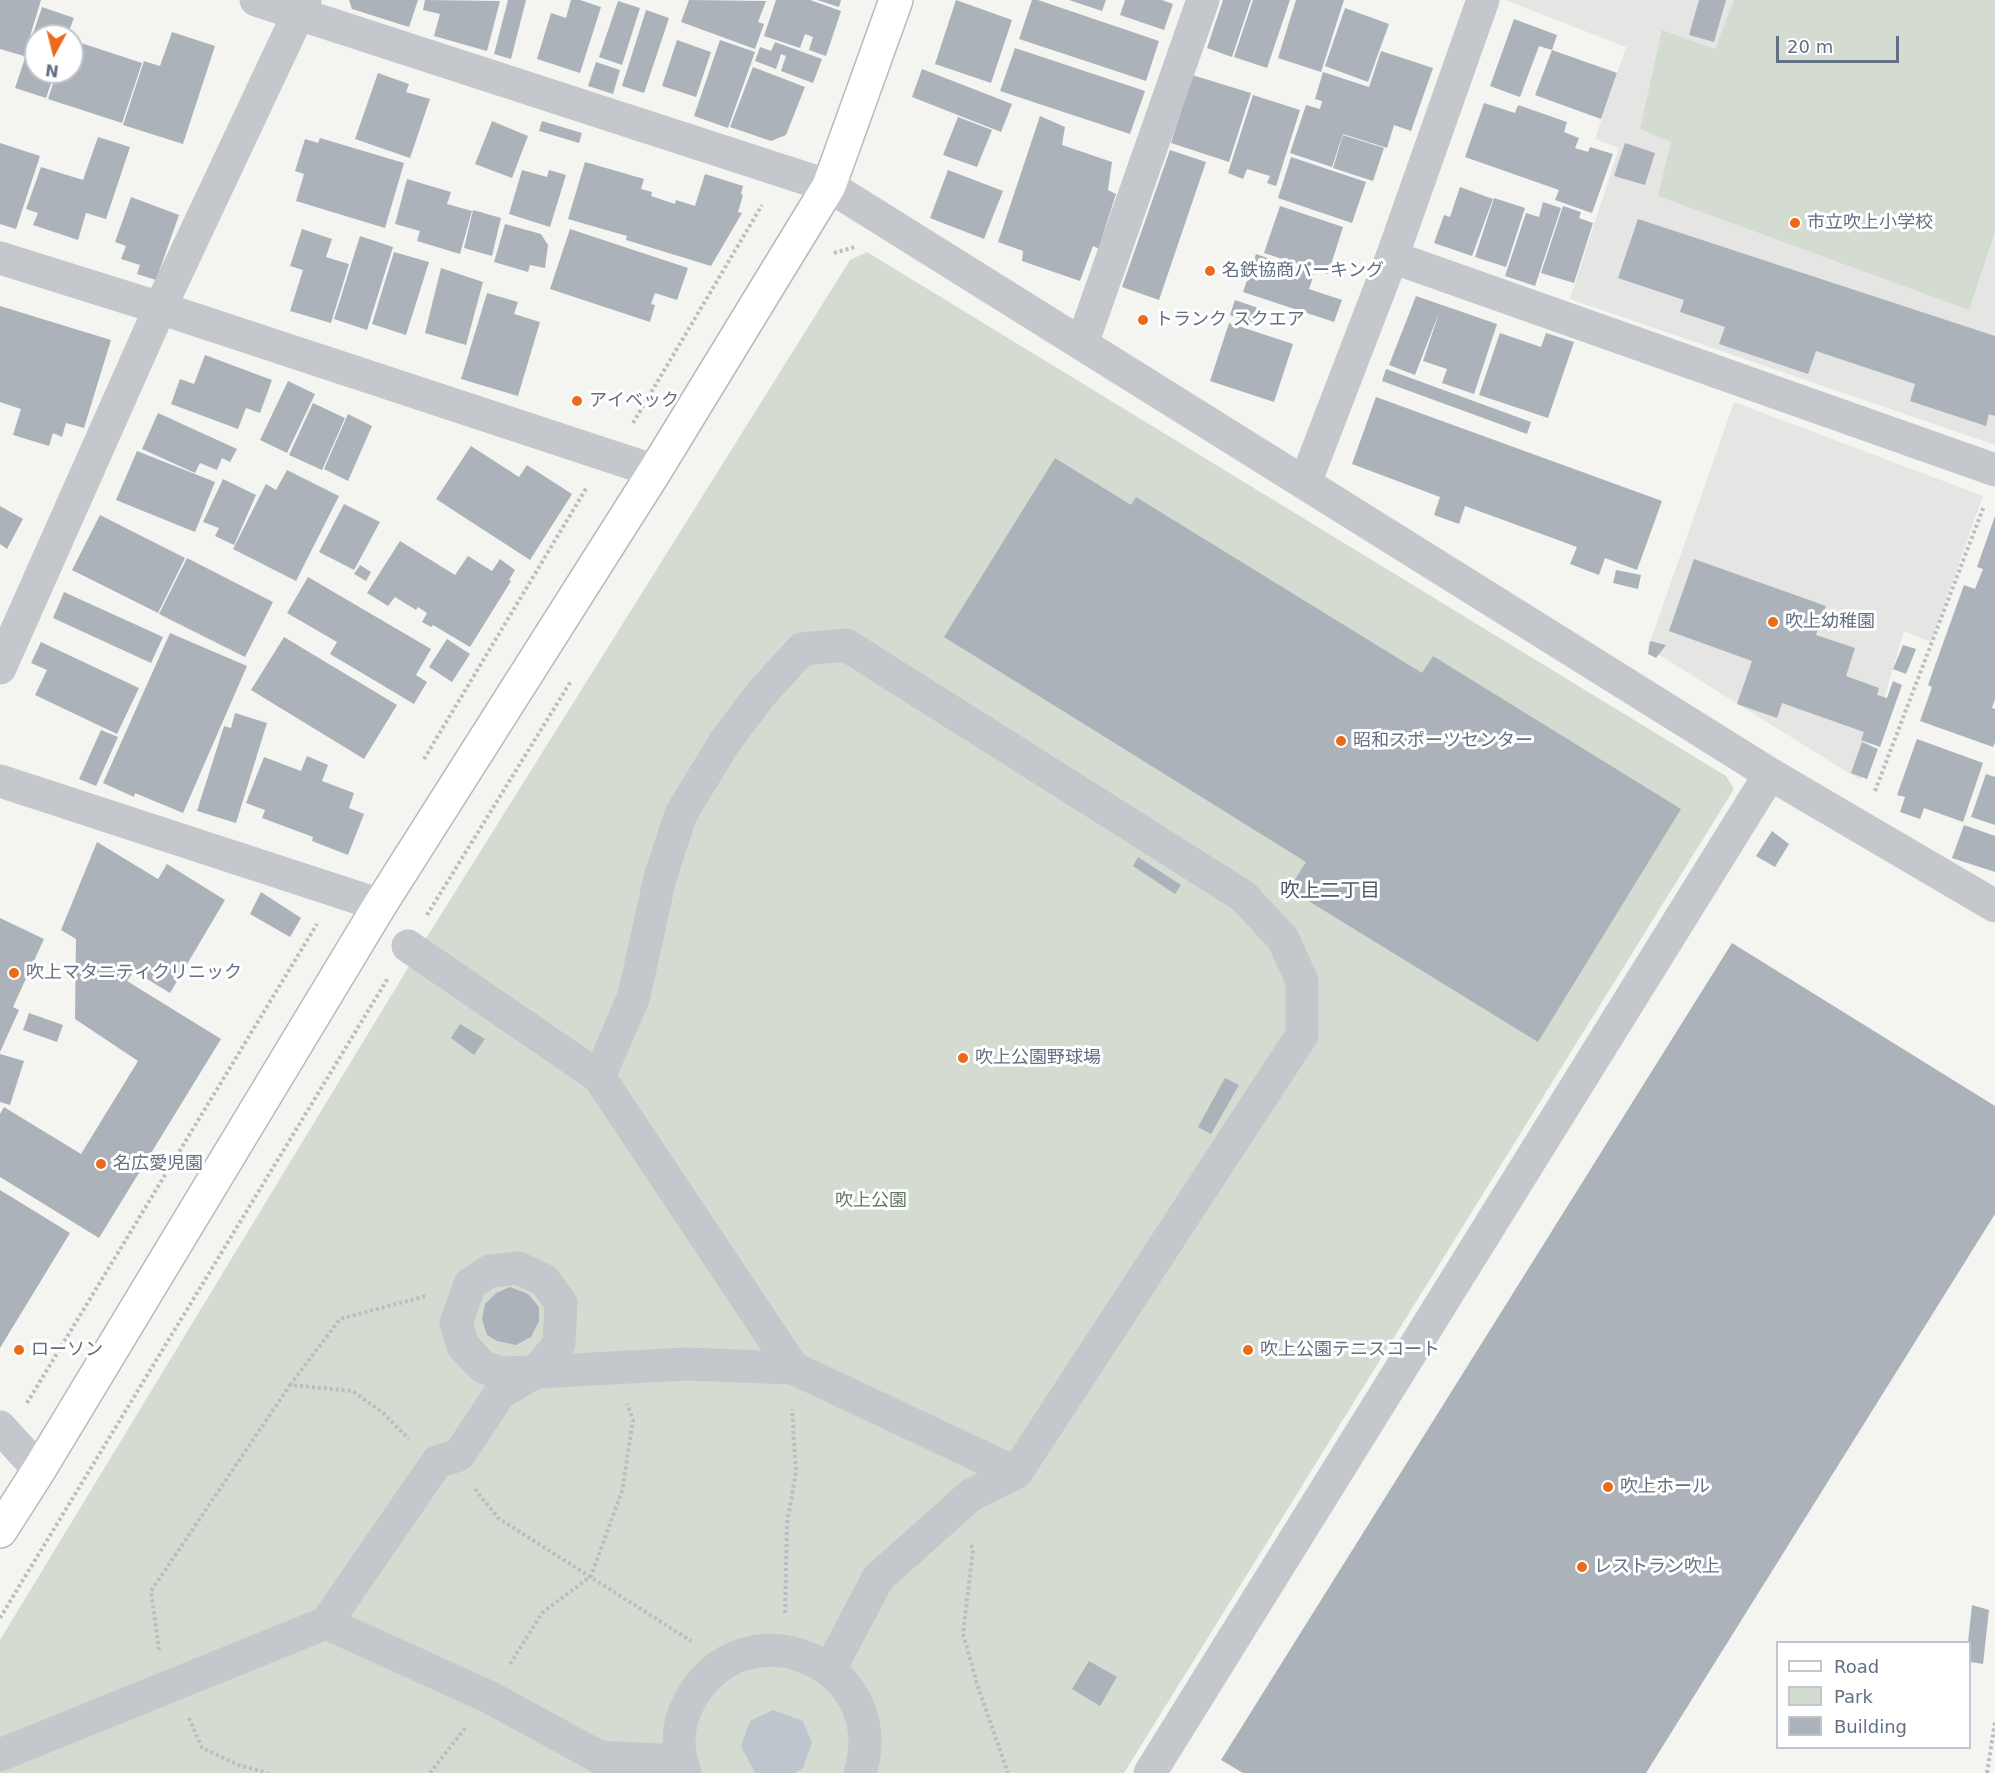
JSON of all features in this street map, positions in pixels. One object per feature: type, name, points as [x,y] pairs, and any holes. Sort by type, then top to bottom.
[{"type":"street","points":[[256,0],[302,7],[829,186],[1770,774],[1995,906]]},
{"type":"street","points":[[0,1531],[380,905],[655,471],[829,186],[896,0]]},
{"type":"street","points":[[1082,344],[1203,0]]},
{"type":"street","points":[[1305,483],[1392,257],[1483,0]]},
{"type":"street","points":[[0,668],[160,308],[302,7]]},
{"type":"street","points":[[1392,257],[1991,485]]},
{"type":"street","points":[[0,258],[160,308],[655,471]]},
{"type":"street","points":[[599,1077],[634,996],[660,878],[681,814],[724,743],[760,696],[802,649],[846,645],[1243,896],[1283,939],[1302,981],[1302,1035],[1016,1473],[971,1495],[878,1578],[830,1669]]},
{"type":"street","points":[[1150,1773],[1770,774]]},
{"type":"street","points":[[0,782],[380,905]]},
{"type":"street","points":[[408,946],[599,1077],[793,1368]]},
{"type":"street","points":[[0,1755],[326,1623],[442,1461],[459,1455],[500,1393],[536,1372],[559,1344],[561,1303],[544,1280],[518,1268],[490,1271],[470,1284],[456,1323],[463,1346],[483,1367],[501,1373],[536,1372],[616,1369],[686,1364],[793,1368],[1016,1473]]},
{"type":"street","points":[[12,1418],[39,1470]]},
{"type":"street","points":[[326,1623],[489,1697],[598,1757],[682,1767],[679,1736],[684,1711],[696,1689],[713,1670],[733,1658],[755,1651],[778,1649],[805,1655],[830,1669],[852,1693],[864,1723],[866,1755],[860,1773]]},
{"type":"path","points":[[632,425],[768,195]]},
{"type":"path","points":[[834,252],[865,244]]},
{"type":"path","points":[[1863,827],[1991,485]]},
{"type":"path","points":[[419,768],[588,486]]},
{"type":"path","points":[[12,1418],[320,918]]},
{"type":"path","points":[[0,1618],[391,973]]},
{"type":"path","points":[[268,1773],[242,1766],[202,1748],[158,1648],[151,1591],[290,1385],[339,1319],[451,1290],[468,1291]]},
{"type":"path","points":[[778,1649],[786,1608],[787,1523],[796,1472],[791,1405],[793,1368]]},
{"type":"path","points":[[430,1773],[489,1697],[542,1613],[591,1576],[622,1491],[633,1420],[616,1369]]},
{"type":"path","points":[[290,1385],[352,1391],[382,1412],[442,1461],[498,1518],[700,1647],[713,1670]]},
{"type":"path","points":[[958,1507],[973,1550],[963,1634],[978,1687],[1008,1773]]},
{"type":"path","points":[[1987,1773],[1995,1722]]},
{"type":"shaded area","name":"市立吹上小学校","points":[[1505,0],[1995,0],[1995,445],[1570,299],[1619,148],[1595,139],[1626,47]]},
{"type":"shaded area","points":[[1734,402],[1983,496],[1931,642],[1904,631],[1860,780],[1648,648]]},
{"type":"shaded area","points":[[773,1710],[803,1721],[812,1743],[803,1768],[795,1773],[755,1773],[741,1746],[750,1721]]},
{"type":"green space","points":[[1734,0],[1995,0],[1995,232],[1969,310],[1658,196],[1671,142],[1640,129],[1662,30],[1715,49]]},
{"type":"green space","name":"吹上公園","points":[[867,252],[1726,776],[1734,789],[1124,1773],[0,1773],[0,1640],[420,948],[850,260]]},
{"type":"building","points":[[0,0],[41,0],[34,24],[24,24],[24,56],[0,49]]},
{"type":"building","points":[[349,0],[418,0],[409,27],[352,9]]},
{"type":"building","points":[[425,0],[500,1],[487,51],[434,36],[440,14],[423,10]]},
{"type":"building","points":[[508,0],[526,0],[511,59],[494,54]]},
{"type":"building","points":[[571,0],[580,0],[601,7],[580,73],[537,59],[551,13],[566,18]]},
{"type":"building","points":[[689,0],[766,1],[758,22],[764,24],[755,49],[681,22]]},
{"type":"building","points":[[776,0],[810,0],[841,11],[826,56],[809,50],[813,37],[805,34],[800,48],[764,36]]},
{"type":"building","points":[[817,0],[841,0],[839,7]]},
{"type":"building","points":[[956,0],[1012,20],[991,83],[935,64]]},
{"type":"building","points":[[1032,0],[1038,0],[1159,41],[1146,81],[1019,39]]},
{"type":"building","points":[[1069,0],[1106,0],[1102,11]]},
{"type":"building","points":[[1125,0],[1162,0],[1173,4],[1164,30],[1120,15]]},
{"type":"building","points":[[1223,0],[1251,0],[1232,57],[1207,48]]},
{"type":"building","points":[[1253,0],[1290,0],[1267,68],[1234,57]]},
{"type":"building","points":[[1296,0],[1344,0],[1321,72],[1278,58]]},
{"type":"building","points":[[1699,0],[1726,0],[1714,42],[1689,35]]},
{"type":"building","points":[[618,1],[640,8],[622,65],[599,57]]},
{"type":"building","points":[[42,7],[74,18],[72,24],[36,24]]},
{"type":"building","points":[[1345,8],[1389,24],[1368,82],[1325,66]]},
{"type":"building","points":[[646,10],[669,18],[644,93],[622,86]]},
{"type":"building","points":[[1514,19],[1557,35],[1552,50],[1539,46],[1520,97],[1490,86]]},
{"type":"building","points":[[172,32],[215,46],[183,144],[123,125],[144,61],[160,66]]},
{"type":"building","points":[[677,40],[711,52],[696,97],[662,86]]},
{"type":"building","points":[[720,40],[755,52],[728,128],[694,116]]},
{"type":"building","points":[[775,42],[822,59],[813,83],[781,71],[786,56],[781,54],[776,69],[755,61],[760,47],[771,51]]},
{"type":"building","points":[[84,44],[142,63],[122,123],[48,99],[53,84],[84,84]]},
{"type":"building","points":[[1015,48],[1145,91],[1130,134],[1000,91]]},
{"type":"building","points":[[1552,50],[1617,73],[1601,119],[1535,95]]},
{"type":"building","points":[[1381,51],[1433,68],[1411,131],[1394,125],[1387,148],[1343,134],[1332,167],[1290,153],[1306,105],[1320,109],[1322,101],[1315,99],[1323,72],[1369,87]]},
{"type":"building","points":[[24,61],[24,84],[51,84],[46,98],[15,88]]},
{"type":"building","points":[[596,62],[620,70],[613,94],[588,86]]},
{"type":"building","points":[[753,67],[805,87],[786,135],[771,141],[730,127]]},
{"type":"building","points":[[922,69],[1012,104],[1001,132],[912,97]]},
{"type":"building","points":[[378,73],[409,84],[406,92],[430,99],[410,158],[355,139]]},
{"type":"building","points":[[1192,75],[1251,93],[1229,162],[1171,143]]},
{"type":"building","points":[[1253,95],[1300,110],[1276,186],[1267,183],[1270,176],[1247,169],[1243,179],[1228,173]]},
{"type":"building","points":[[1484,103],[1515,113],[1518,105],[1567,122],[1564,132],[1579,138],[1575,148],[1588,152],[1590,147],[1613,154],[1592,213],[1555,200],[1559,190],[1465,157]]},
{"type":"building","points":[[1040,116],[1065,127],[1062,145],[1112,162],[1108,190],[1116,194],[1103,234],[1101,250],[1093,246],[1080,281],[1022,261],[1023,251],[998,242]]},
{"type":"building","points":[[958,117],[992,130],[977,167],[943,155]]},
{"type":"building","points":[[492,121],[528,136],[512,178],[475,164]]},
{"type":"building","points":[[542,121],[582,133],[579,143],[539,131]]},
{"type":"building","points":[[1343,135],[1384,148],[1373,181],[1333,168]]},
{"type":"building","points":[[98,137],[130,147],[106,219],[86,213],[78,240],[33,225],[38,213],[26,209],[41,167],[83,180]]},
{"type":"building","points":[[320,138],[404,163],[385,228],[296,201],[304,174],[295,171],[305,139],[318,143]]},
{"type":"building","points":[[0,143],[40,156],[16,229],[0,224]]},
{"type":"building","points":[[1625,143],[1655,153],[1645,185],[1614,176]]},
{"type":"building","points":[[1170,150],[1206,162],[1159,300],[1122,287]]},
{"type":"building","points":[[1291,157],[1366,182],[1352,223],[1278,198]]},
{"type":"building","points":[[585,162],[644,179],[641,189],[652,192],[651,196],[675,204],[676,200],[695,206],[705,174],[743,186],[738,212],[742,213],[711,266],[626,240],[627,236],[568,219]]},
{"type":"building","points":[[522,170],[547,177],[549,170],[566,175],[550,227],[509,214]]},
{"type":"building","points":[[948,170],[1003,191],[984,239],[930,218]]},
{"type":"building","points":[[407,179],[451,192],[447,204],[472,211],[460,254],[417,241],[420,231],[395,224]]},
{"type":"building","points":[[1460,187],[1493,199],[1472,256],[1434,243],[1444,215],[1450,217]]},
{"type":"building","points":[[131,197],[179,215],[156,280],[137,274],[140,265],[121,259],[126,246],[115,242]]},
{"type":"building","points":[[1494,198],[1525,208],[1506,267],[1475,257]]},
{"type":"building","points":[[1543,202],[1561,208],[1535,286],[1505,276],[1526,213],[1539,217]]},
{"type":"building","points":[[1280,206],[1343,227],[1328,274],[1264,253]]},
{"type":"building","points":[[1563,206],[1581,212],[1579,218],[1593,223],[1574,283],[1541,273]]},
{"type":"building","points":[[473,210],[501,218],[492,256],[464,248]]},
{"type":"building","points":[[1638,219],[1995,336],[1995,416],[1989,414],[1986,426],[1910,401],[1915,384],[1816,351],[1808,374],[1719,344],[1725,327],[1680,312],[1684,300],[1618,278]]},
{"type":"building","points":[[505,224],[541,234],[548,245],[545,268],[530,265],[528,272],[494,262]]},
{"type":"building","points":[[302,229],[332,239],[326,257],[349,264],[331,323],[290,311],[303,270],[290,266]]},
{"type":"building","points":[[570,229],[688,268],[677,300],[655,293],[651,304],[655,305],[650,322],[550,289]]},
{"type":"building","points":[[360,236],[393,247],[367,330],[334,319]]},
{"type":"building","points":[[394,252],[429,262],[406,335],[372,324]]},
{"type":"building","points":[[1256,254],[1314,274],[1309,289],[1342,300],[1334,322],[1243,292]]},
{"type":"building","points":[[441,268],[483,282],[466,345],[425,333]]},
{"type":"building","points":[[487,293],[518,302],[514,314],[540,322],[518,396],[461,379]]},
{"type":"building","points":[[1416,296],[1497,324],[1474,394],[1442,383],[1447,369],[1423,361],[1440,310],[1415,375],[1389,365]]},
{"type":"building","points":[[1235,300],[1258,308],[1252,323],[1230,315]]},
{"type":"building","points":[[0,306],[111,340],[84,428],[66,423],[62,437],[53,433],[49,446],[13,435],[21,409],[0,402]]},
{"type":"building","points":[[1229,323],[1293,344],[1274,402],[1210,381]]},
{"type":"building","points":[[1500,333],[1541,347],[1546,333],[1574,342],[1548,418],[1479,395]]},
{"type":"building","points":[[205,355],[272,380],[260,413],[246,408],[238,429],[171,404],[180,379],[194,384]]},
{"type":"building","points":[[1386,369],[1531,422],[1527,434],[1382,381]]},
{"type":"building","points":[[288,381],[315,394],[287,453],[260,440]]},
{"type":"building","points":[[1376,397],[1662,501],[1637,570],[1605,558],[1599,575],[1570,564],[1577,547],[1465,506],[1459,524],[1434,515],[1440,497],[1352,464]]},
{"type":"building","points":[[313,403],[345,418],[322,470],[289,455]]},
{"type":"building","points":[[158,413],[237,449],[230,462],[222,458],[217,470],[200,463],[195,473],[142,449]]},
{"type":"building","points":[[348,414],[372,426],[348,481],[324,469]]},
{"type":"building","points":[[471,446],[519,477],[527,465],[572,494],[530,560],[436,499]]},
{"type":"building","points":[[137,451],[215,482],[195,532],[116,500]]},
{"type":"building","name":"昭和スポーツセンター","points":[[1055,458],[1131,505],[1136,497],[1422,673],[1433,656],[1681,809],[1538,1042],[1289,889],[1306,862],[944,637]]},
{"type":"building","points":[[287,470],[339,496],[296,581],[233,549],[266,484],[276,490]]},
{"type":"building","points":[[223,479],[256,495],[234,545],[215,536],[219,528],[203,522]]},
{"type":"building","points":[[344,504],[380,522],[354,570],[319,552]]},
{"type":"building","points":[[0,506],[23,519],[7,549],[0,544]]},
{"type":"building","points":[[100,515],[185,558],[158,613],[72,570]]},
{"type":"building","points":[[1995,516],[1995,699],[1992,708],[1995,709],[1995,742],[1993,747],[1920,721],[1932,687],[1928,685],[1964,585],[1975,589],[1983,569],[1977,567]]},
{"type":"building","points":[[400,541],[455,575],[468,556],[492,571],[500,559],[515,570],[509,580],[511,581],[470,647],[433,625],[431,627],[422,622],[427,613],[418,607],[416,610],[395,597],[388,606],[367,593]]},
{"type":"building","points":[[187,558],[273,602],[245,657],[159,614]]},
{"type":"building","points":[[1694,559],[1826,606],[1816,635],[1855,648],[1846,676],[1879,688],[1877,695],[1887,698],[1893,681],[1902,685],[1880,747],[1861,740],[1864,732],[1782,703],[1777,718],[1737,704],[1752,661],[1669,631]]},
{"type":"building","points":[[360,565],[371,572],[366,581],[354,574]]},
{"type":"building","points":[[1616,570],[1641,575],[1638,589],[1613,583]]},
{"type":"building","points":[[308,577],[431,649],[416,675],[427,682],[414,704],[330,654],[337,642],[287,613]]},
{"type":"building","points":[[64,592],[163,637],[151,663],[53,618]]},
{"type":"building","points":[[170,633],[247,666],[183,813],[135,793],[134,797],[103,783]]},
{"type":"building","points":[[284,637],[397,705],[364,759],[251,690]]},
{"type":"building","points":[[447,639],[470,654],[452,682],[429,667]]},
{"type":"building","points":[[1650,641],[1666,645],[1656,658],[1648,654]]},
{"type":"building","points":[[41,642],[139,688],[117,734],[35,695],[47,670],[31,663]]},
{"type":"building","points":[[1903,645],[1916,649],[1906,674],[1893,669]]},
{"type":"building","points":[[235,713],[267,723],[236,823],[197,811],[224,726],[231,728]]},
{"type":"building","points":[[101,730],[118,737],[96,786],[79,779]]},
{"type":"building","points":[[1917,739],[1983,763],[1963,822],[1924,808],[1920,819],[1900,812],[1905,797],[1897,795]]},
{"type":"building","points":[[1862,742],[1878,749],[1867,779],[1851,773]]},
{"type":"building","points":[[307,756],[328,765],[322,781],[354,793],[349,808],[364,814],[348,855],[312,841],[313,837],[262,818],[265,810],[246,803],[264,757],[301,771]]},
{"type":"building","points":[[1986,774],[1995,777],[1995,825],[1971,817]]},
{"type":"building","points":[[1964,825],[1995,836],[1995,872],[1952,858]]},
{"type":"building","points":[[1772,831],[1789,844],[1775,867],[1756,856]]},
{"type":"building","points":[[97,842],[158,879],[167,864],[225,900],[170,993],[134,971],[127,981],[221,1039],[99,1238],[0,1177],[0,1114],[4,1107],[81,1154],[138,1061],[75,1019],[76,939],[61,930]]},
{"type":"building","points":[[1138,857],[1181,885],[1175,894],[1133,866]]},
{"type":"building","points":[[261,892],[301,918],[290,937],[250,914]]},
{"type":"building","name":"吹上マタニティクリニック","points":[[0,918],[44,939],[13,1007],[19,1010],[0,1052]]},
{"type":"building","name":"吹上ホール","points":[[1732,943],[1995,1106],[1995,1214],[1646,1773],[1243,1773],[1221,1760]]},
{"type":"building","points":[[29,1013],[63,1025],[57,1042],[23,1030]]},
{"type":"building","points":[[460,1024],[485,1039],[474,1055],[451,1038]]},
{"type":"building","points":[[0,1054],[24,1061],[10,1105],[0,1102]]},
{"type":"building","points":[[1225,1078],[1239,1085],[1211,1134],[1198,1127]]},
{"type":"building","points":[[0,1190],[70,1233],[0,1348]]},
{"type":"building","points":[[510,1287],[528,1294],[539,1307],[539,1321],[531,1337],[516,1345],[497,1341],[487,1335],[482,1319],[485,1304],[496,1293]]},
{"type":"building","points":[[1972,1605],[1989,1610],[1983,1664],[1971,1662],[1971,1641],[1968,1641]]},
{"type":"building","points":[[1089,1661],[1117,1677],[1100,1706],[1072,1689]]},
{"type":"place","name":"市立吹上小学校","points":[[1795,223]]},
{"type":"place","name":"名鉄協商パーキング","points":[[1210,271]]},
{"type":"place","name":"トランク スクエア","points":[[1143,320]]},
{"type":"place","name":"アイベック","points":[[577,401]]},
{"type":"place","name":"吹上幼稚園","points":[[1773,622]]},
{"type":"place","name":"昭和スポーツセンター","points":[[1341,741]]},
{"type":"place","name":"吹上マタニティクリニック","points":[[14,973]]},
{"type":"place","name":"吹上公園野球場","points":[[963,1058]]},
{"type":"place","name":"名広愛児園","points":[[101,1164]]},
{"type":"place","name":"ローソン","points":[[19,1350]]},
{"type":"place","name":"吹上公園テニスコート","points":[[1248,1350]]},
{"type":"place","name":"吹上ホール","points":[[1608,1487]]},
{"type":"place","name":"レストラン吹上","points":[[1582,1567]]},
{"type":"district","name":"吹上二丁目","points":[[1330,892]]}]
